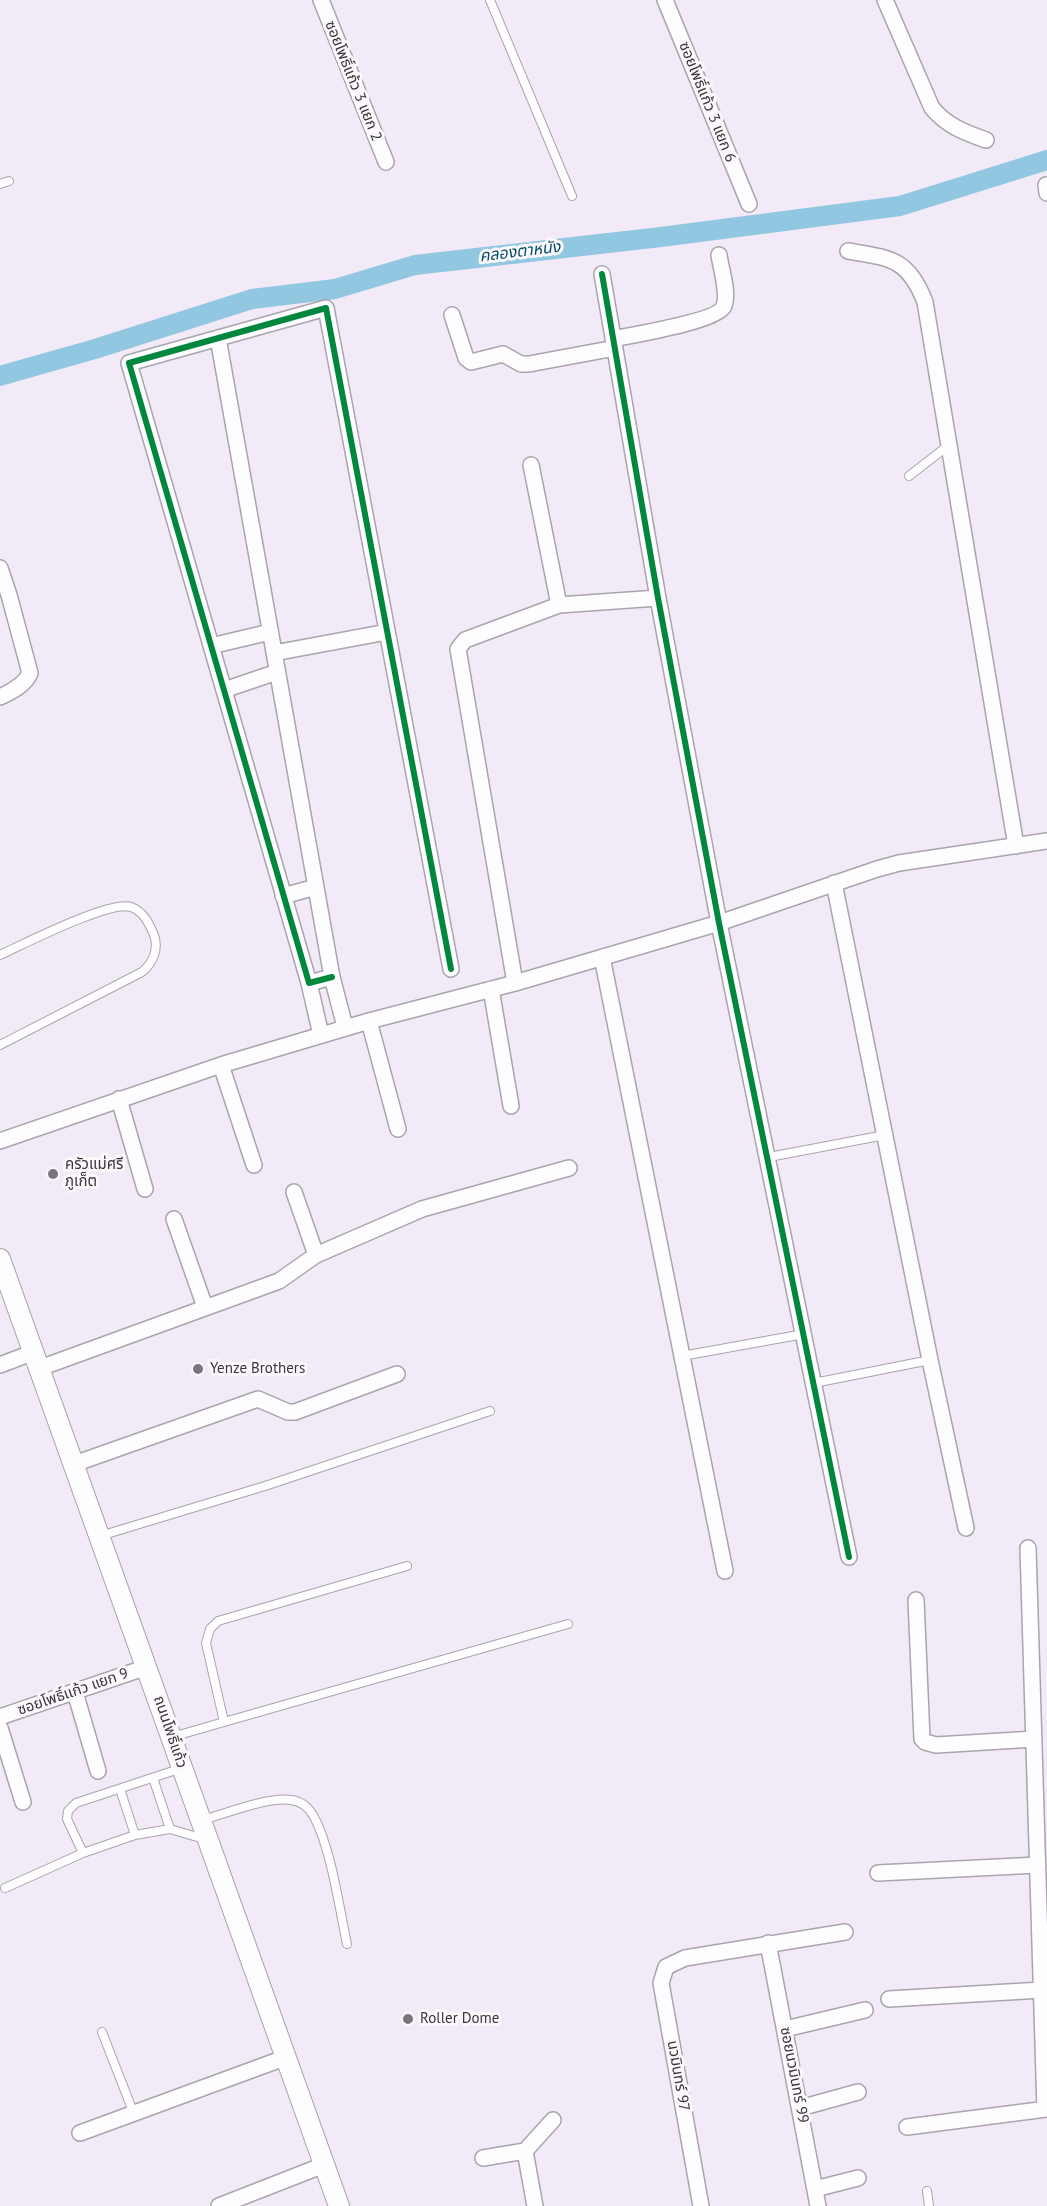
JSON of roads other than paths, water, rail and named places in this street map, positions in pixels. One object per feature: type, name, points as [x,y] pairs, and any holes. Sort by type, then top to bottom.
[{"type":"street","name":"ซอยโพธิ์แก้ว 3 แยก 2","points":[[321,0],[386,162]]},
{"type":"street","name":"ซอยโพธิ์แก้ว 3 แยก 6","points":[[665,0],[749,204]]},
{"type":"street","points":[[885,0],[932,108],[942,120],[952,127],[986,140]]},
{"type":"street","points":[[848,251],[894,260],[907,270],[919,286],[925,302],[1016,846]]},
{"type":"street","points":[[452,315],[466,358],[471,362],[503,354],[521,364],[529,364],[614,344],[705,319],[720,312],[724,306],[725,295],[719,255]]},
{"type":"street","points":[[602,274],[658,598],[719,922],[769,1157],[849,1557]]},
{"type":"street","points":[[321,1035],[309,983],[129,363],[326,308],[451,969]]},
{"type":"street","points":[[218,338],[332,977],[345,1027]]},
{"type":"street","points":[[531,465],[560,605]]},
{"type":"street","points":[[0,568],[30,673],[25,681],[14,690],[0,697]]},
{"type":"street","points":[[515,983],[458,649],[465,640],[560,605],[658,598]]},
{"type":"street","points":[[211,646],[270,632]]},
{"type":"street","points":[[274,653],[387,632]]},
{"type":"street","points":[[224,690],[277,672]]},
{"type":"street","points":[[0,1141],[221,1065],[345,1027],[515,983],[719,922],[899,863],[1047,841]]},
{"type":"street","points":[[834,883],[966,1528]]},
{"type":"street","points":[[283,896],[316,888]]},
{"type":"street","points":[[602,957],[725,1571]]},
{"type":"street","points":[[309,983],[332,977]]},
{"type":"street","points":[[491,989],[512,1106]]},
{"type":"street","points":[[369,1021],[398,1129]]},
{"type":"street","points":[[221,1065],[254,1165]]},
{"type":"street","points":[[119,1100],[145,1189]]},
{"type":"street","points":[[0,1365],[37,1360],[205,1307],[279,1281],[316,1255],[422,1209],[569,1168]]},
{"type":"street","points":[[294,1192],[316,1255]]},
{"type":"street","points":[[174,1219],[205,1307]]},
{"type":"street","name":"ถนนโพธิ์แก้ว","points":[[0,1259],[339,2206]]},
{"type":"street","points":[[74,1464],[258,1399],[288,1412],[295,1412],[397,1374]]},
{"type":"street","points":[[907,2127],[1046,2109],[1041,1874],[1028,1548]]},
{"type":"street","points":[[916,1600],[922,1739],[936,1745],[1034,1739]]},
{"type":"street","points":[[1031,1634],[1047,1634]]},
{"type":"street","name":"ซอยโพธิ์เเก้ว แยก 9","points":[[0,1718],[147,1667]]},
{"type":"street","points":[[75,1692],[98,1771]]},
{"type":"street","points":[[0,1728],[23,1802]]},
{"type":"street","points":[[878,1873],[1041,1874]]},
{"type":"street","points":[[768,1943],[845,1932]]},
{"type":"street","name":"นวมินทร์ 97","points":[[701,2206],[661,1983],[666,1967],[685,1958],[768,1943]]},
{"type":"street","name":"ซอยนวมินทร์ 99","points":[[768,1943],[818,2206]]},
{"type":"street","points":[[889,1999],[1042,1990]]},
{"type":"street","points":[[785,2029],[865,2010]]},
{"type":"street","points":[[80,2133],[287,2057]]},
{"type":"street","points":[[800,2108],[858,2092]]},
{"type":"street","points":[[483,2158],[525,2151],[553,2120]]},
{"type":"street","points":[[525,2151],[535,2206]]},
{"type":"street","points":[[219,2206],[324,2165]]},
{"type":"street","points":[[815,2189],[858,2178]]},
{"type":"lane","points":[[490,0],[573,196]]},
{"type":"lane","points":[[0,184],[9,181]]},
{"type":"lane","points":[[909,476],[949,445]]},
{"type":"lane","points":[[0,955],[88,916],[116,907],[129,906],[140,912],[155,939],[152,963],[142,972],[0,1046]]},
{"type":"lane","points":[[769,1157],[885,1135]]},
{"type":"lane","points":[[682,1356],[804,1334]]},
{"type":"lane","points":[[814,1383],[930,1360]]},
{"type":"lane","points":[[99,1536],[265,1486],[490,1411]]},
{"type":"lane","points":[[224,1722],[206,1643],[210,1629],[218,1621],[407,1566]]},
{"type":"lane","points":[[172,1737],[568,1624]]},
{"type":"lane","points":[[83,1853],[68,1819],[68,1811],[76,1803],[182,1768]]},
{"type":"lane","points":[[153,1778],[170,1830]]},
{"type":"lane","points":[[120,1789],[135,1835]]},
{"type":"lane","points":[[202,1821],[270,1801],[290,1800],[302,1803],[312,1814],[323,1837],[347,1944]]},
{"type":"lane","points":[[4,1888],[83,1853],[135,1835],[170,1830],[208,1840]]},
{"type":"lane","points":[[102,2032],[134,2114]]},
{"type":"lane","points":[[927,2191],[929,2206]]},
{"type":"waterway","name":"คลองตาหนัง","points":[[0,376],[95,349],[252,299],[335,289],[415,265],[661,237],[900,206],[1047,160]]},
{"type":"place","name":"ครัวแม่ศรี ภูเก็ต","points":[[53,1174]]},
{"type":"place","name":"Yenze Brothers","points":[[198,1369]]},
{"type":"place","name":"Roller Dome","points":[[408,2019]]}]
